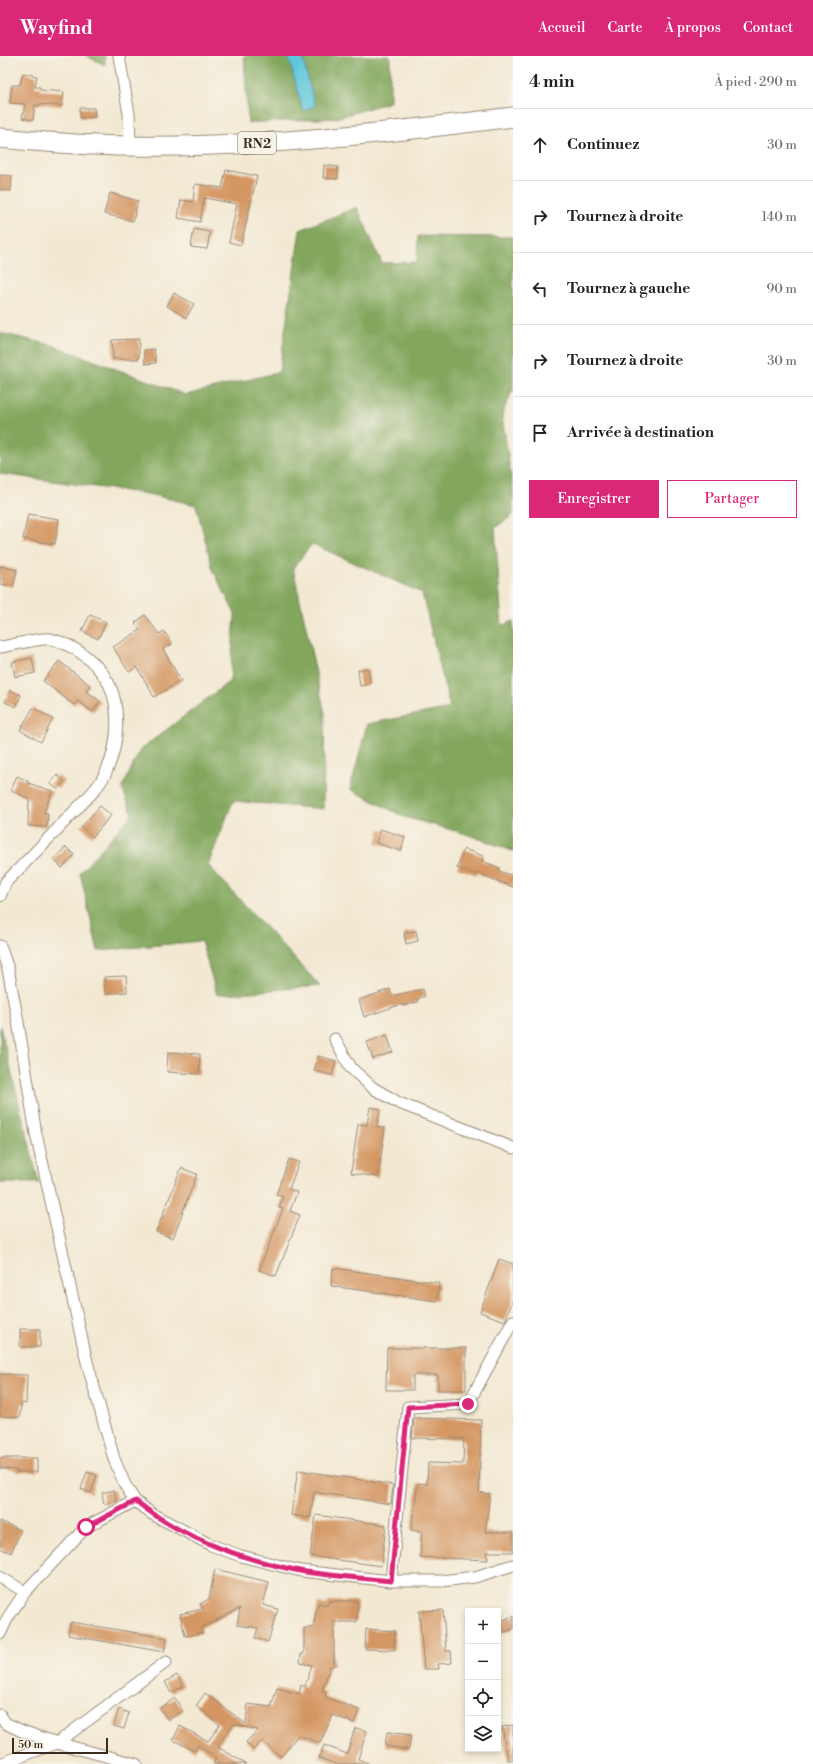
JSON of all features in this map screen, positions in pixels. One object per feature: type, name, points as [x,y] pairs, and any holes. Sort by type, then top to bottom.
[{"type":"highway","name":"RN2","points":[[0,138],[78,145],[130,146],[287,141],[358,135],[513,117]]},
{"type":"street","points":[[119,56],[129,114],[130,146]]},
{"type":"street","points":[[0,647],[49,639],[77,649],[97,668],[109,684],[115,701],[116,727],[114,748],[107,770],[93,792],[6,882],[0,896]]},
{"type":"street","points":[[0,946],[8,969],[36,1134],[87,1362],[114,1459],[125,1485],[136,1501],[152,1514],[211,1545],[241,1556],[301,1571],[391,1581],[441,1581],[475,1577],[513,1565]]},
{"type":"street","points":[[335,1039],[351,1068],[373,1088],[398,1103],[513,1148]]},
{"type":"street","points":[[391,1581],[408,1407],[468,1404],[513,1320]]},
{"type":"street","points":[[0,1634],[7,1619],[25,1592],[86,1527],[136,1501]]},
{"type":"street","points":[[0,1577],[25,1592]]},
{"type":"street","points":[[0,1764],[57,1743],[166,1662]]},
{"type":"street","points":[[0,1715],[5,1723],[57,1743],[136,1764]]},
{"type":"green space","points":[[86,56],[105,56],[105,65]]},
{"type":"green space","points":[[244,56],[390,56],[390,102],[336,118],[248,123]]},
{"type":"green space","points":[[357,207],[382,263],[417,262],[418,236],[513,237],[513,390],[502,414],[513,491],[513,515],[495,528],[502,626],[513,621],[513,851],[463,833],[404,817],[350,789],[367,724],[450,708],[422,593],[312,544],[293,568],[325,714],[323,809],[233,801],[208,865],[320,986],[217,995],[201,941],[98,951],[80,873],[132,814],[122,788],[140,750],[230,681],[235,614],[213,570],[196,505],[148,494],[0,474],[0,333],[52,345],[186,395],[279,372],[300,230]]},
{"type":"green space","points":[[0,1026],[39,1183],[0,1183]]},
{"type":"water","points":[[288,56],[302,56],[315,106],[303,111]]},
{"type":"building","points":[[23,73],[37,76],[35,87],[40,87],[40,90],[64,92],[62,106],[35,105],[33,120],[22,118],[25,104],[10,103],[12,85],[20,85]]},
{"type":"building","points":[[80,108],[94,108],[95,117],[80,118]]},
{"type":"building","points":[[324,165],[338,167],[337,179],[323,178]]},
{"type":"building","points":[[226,170],[257,176],[241,245],[229,242],[237,204],[204,198],[200,222],[178,218],[181,200],[193,202],[195,184],[222,188]]},
{"type":"building","points":[[0,175],[12,176],[11,191],[0,190]]},
{"type":"building","points":[[110,193],[138,201],[133,221],[104,214]]},
{"type":"building","points":[[194,229],[210,232],[207,249],[191,247]]},
{"type":"building","points":[[174,293],[194,304],[186,318],[167,306]]},
{"type":"building","points":[[139,339],[139,359],[113,359],[112,340]]},
{"type":"building","points":[[154,349],[156,363],[145,364],[144,350]]},
{"type":"building","points":[[28,514],[59,519],[55,544],[23,539]]},
{"type":"building","points":[[0,566],[17,570],[13,587],[0,584]]},
{"type":"building","points":[[90,615],[106,622],[98,639],[82,631]]},
{"type":"building","points":[[145,615],[159,634],[164,631],[172,644],[163,649],[181,681],[154,697],[137,667],[129,672],[113,647],[140,630],[135,623]]},
{"type":"building","points":[[32,658],[35,673],[15,677],[12,662]]},
{"type":"building","points":[[59,661],[90,685],[86,691],[100,701],[93,712],[78,701],[74,705],[43,681]]},
{"type":"building","points":[[368,668],[370,684],[360,686],[358,670]]},
{"type":"building","points":[[10,690],[21,695],[16,707],[5,702]]},
{"type":"building","points":[[33,708],[53,719],[41,742],[20,730]]},
{"type":"building","points":[[57,775],[64,781],[58,789],[50,784]]},
{"type":"building","points":[[17,776],[28,781],[28,783],[52,791],[44,813],[48,813],[47,827],[28,826],[29,799],[11,790]]},
{"type":"building","points":[[100,806],[111,815],[93,837],[81,827]]},
{"type":"building","points":[[380,829],[405,837],[401,851],[376,843]]},
{"type":"building","points":[[66,847],[74,855],[62,868],[53,859]]},
{"type":"building","points":[[464,849],[483,856],[482,861],[500,868],[499,871],[513,876],[513,887],[477,873],[477,875],[457,868]]},
{"type":"building","points":[[416,931],[418,941],[406,944],[404,933]]},
{"type":"building","points":[[126,976],[127,992],[105,994],[104,977]]},
{"type":"building","points":[[390,989],[392,996],[423,989],[425,996],[417,999],[418,1002],[402,1006],[402,1004],[364,1017],[359,1000]]},
{"type":"building","points":[[387,1035],[393,1052],[373,1059],[367,1042]]},
{"type":"building","points":[[168,1052],[200,1054],[199,1074],[167,1072]]},
{"type":"building","points":[[318,1056],[336,1061],[332,1075],[314,1071]]},
{"type":"building","points":[[370,1107],[380,1109],[377,1127],[385,1128],[378,1177],[351,1173],[358,1124],[367,1125]]},
{"type":"building","points":[[289,1159],[299,1162],[289,1189],[297,1192],[290,1211],[300,1215],[276,1276],[259,1270],[283,1209],[279,1208],[283,1197],[276,1195]]},
{"type":"building","points":[[181,1168],[197,1174],[173,1238],[156,1232]]},
{"type":"building","points":[[499,1259],[513,1264],[513,1299],[505,1321],[480,1312]]},
{"type":"building","points":[[333,1268],[439,1283],[437,1301],[331,1286]]},
{"type":"building","points":[[20,1329],[40,1329],[40,1347],[20,1347]]},
{"type":"building","points":[[387,1348],[466,1348],[466,1390],[438,1390],[438,1375],[413,1375],[413,1390],[386,1390]]},
{"type":"building","points":[[0,1374],[27,1375],[26,1404],[21,1403],[20,1417],[0,1416]]},
{"type":"building","points":[[414,1418],[481,1420],[479,1492],[490,1494],[485,1532],[513,1532],[513,1552],[486,1552],[488,1560],[420,1557],[422,1532],[411,1530],[418,1483],[427,1484],[428,1463],[463,1464],[464,1439],[412,1438]]},
{"type":"building","points":[[0,1458],[37,1458],[37,1472],[16,1472],[16,1470],[0,1468]]},
{"type":"building","points":[[298,1470],[393,1485],[391,1504],[314,1492],[310,1518],[291,1515]]},
{"type":"building","points":[[87,1472],[97,1475],[91,1493],[81,1489]]},
{"type":"building","points":[[114,1490],[117,1501],[104,1504],[102,1493]]},
{"type":"building","points":[[316,1515],[386,1525],[381,1566],[310,1556]]},
{"type":"building","points":[[0,1521],[21,1530],[11,1553],[0,1548]]},
{"type":"building","points":[[215,1569],[269,1582],[263,1605],[278,1609],[268,1642],[255,1638],[258,1628],[237,1625],[240,1608],[201,1628],[202,1633],[185,1636],[180,1614],[203,1609],[200,1604],[209,1599]]},
{"type":"building","points":[[329,1601],[357,1601],[357,1622],[334,1622],[334,1666],[330,1666],[322,1692],[326,1693],[325,1697],[359,1710],[354,1723],[333,1715],[320,1743],[298,1735],[281,1757],[262,1741],[253,1750],[246,1742],[258,1730],[233,1724],[218,1747],[246,1764],[213,1764],[216,1758],[198,1745],[195,1751],[173,1740],[180,1726],[208,1741],[220,1725],[196,1706],[205,1693],[246,1724],[248,1704],[271,1707],[277,1688],[299,1694],[301,1685],[305,1687],[312,1665],[300,1663],[301,1654],[304,1654],[304,1628],[313,1628],[318,1603],[327,1605]]},
{"type":"building","points":[[443,1610],[446,1651],[451,1651],[452,1663],[438,1664],[439,1669],[424,1669],[419,1611]]},
{"type":"building","points":[[513,1616],[513,1629],[502,1633],[501,1621]]},
{"type":"building","points":[[71,1622],[167,1638],[164,1652],[68,1635]]},
{"type":"building","points":[[366,1629],[395,1631],[394,1650],[365,1649]]},
{"type":"building","points":[[177,1675],[183,1686],[171,1693],[165,1682]]},
{"type":"building","points":[[175,1698],[183,1711],[168,1720],[160,1708]]},
{"type":"building","points":[[119,1709],[129,1713],[124,1729],[114,1726]]},
{"type":"building","points":[[513,1725],[513,1760],[508,1760],[502,1727]]},
{"type":"building","points":[[355,1728],[367,1731],[358,1759],[370,1764],[336,1764],[319,1758],[324,1745],[347,1754]]},
{"type":"building","points":[[387,1732],[411,1735],[409,1750],[385,1746]]},
{"type":"route","points":[[86,1527],[136,1501],[152,1514],[184,1532],[211,1545],[241,1556],[301,1571],[391,1581],[408,1407],[468,1404]]}]
